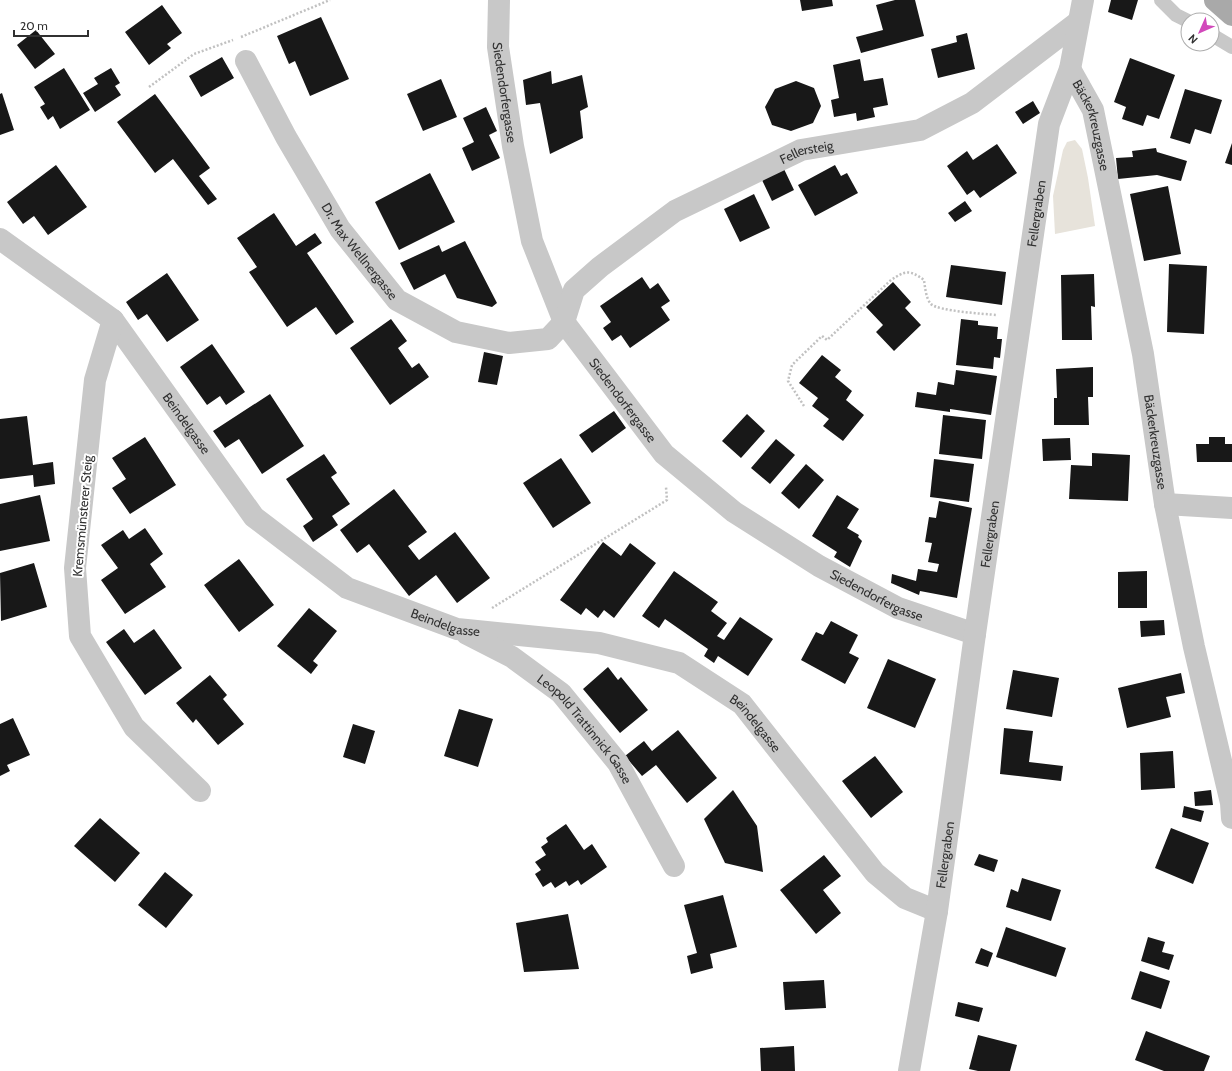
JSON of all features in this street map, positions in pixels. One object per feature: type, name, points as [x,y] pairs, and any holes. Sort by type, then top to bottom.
[{"type":"main road","points":[[1215,0],[1232,15]]},
{"type":"street","name":"Siedendorfergasse","points":[[498,0],[498,47],[514,146],[532,242],[564,322],[664,454],[734,512],[820,566],[898,608],[975,634]]},
{"type":"street","name":"Fellergraben","points":[[909,1071],[937,911],[975,634],[1049,124],[1070,69],[1083,0]]},
{"type":"street","name":"Fellersteig","points":[[564,322],[574,290],[600,267],[675,211],[801,150],[920,130],[972,103],[1078,22]]},
{"type":"street","name":"Dr. Max Wellnergasse","points":[[246,61],[286,137],[340,229],[397,300],[456,332],[509,343],[548,339],[564,322]]},
{"type":"street","name":"Bäckerkreuzgasse","points":[[1070,69],[1093,110],[1143,354],[1165,504],[1194,647],[1231,803],[1232,818]]},
{"type":"street","name":"Beindelgasse","points":[[0,239],[112,320],[254,517],[347,588],[457,629],[599,643],[679,663],[742,704],[875,873],[905,898],[937,911]]},
{"type":"street","name":"Kremsmünsterer Steig","points":[[112,320],[95,380],[75,568],[80,636],[134,727],[200,791]]},
{"type":"street","points":[[1165,504],[1232,508]]},
{"type":"street","name":"Leopold Trattinnick Gasse","points":[[457,629],[512,658],[560,693],[618,763],[674,866]]},
{"type":"lane","points":[[1162,0],[1176,15],[1180,17]]},
{"type":"lane","points":[[1220,40],[1232,47]]},
{"type":"path","points":[[804,406],[788,380],[792,365],[822,336],[827,340],[891,280],[902,273],[914,272],[924,280],[926,294],[931,304],[941,309],[1021,318]]},
{"type":"path","points":[[491,608],[667,500],[664,454]]},
{"type":"shaded area","points":[[1075,140],[1082,149],[1095,226],[1055,234],[1053,196],[1063,150],[1067,142]]},
{"type":"building","points":[[800,0],[832,0],[833,6],[802,11]]},
{"type":"building","points":[[895,0],[915,0],[924,36],[861,53],[856,37],[883,30],[876,5]]},
{"type":"building","points":[[1111,0],[1138,0],[1132,20],[1108,12]]},
{"type":"building","points":[[162,5],[182,33],[167,44],[171,48],[149,65],[125,32]]},
{"type":"building","points":[[321,17],[349,79],[310,96],[295,61],[289,64],[277,36]]},
{"type":"building","points":[[36,30],[55,54],[35,69],[17,45]]},
{"type":"building","points":[[967,33],[975,69],[938,78],[931,49],[957,42],[956,36]]},
{"type":"building","points":[[222,57],[234,78],[201,97],[189,76]]},
{"type":"building","points":[[1130,58],[1175,75],[1159,119],[1147,115],[1143,126],[1122,119],[1126,107],[1114,102]]},
{"type":"building","points":[[860,59],[864,81],[883,78],[888,105],[873,108],[875,117],[857,121],[856,113],[834,117],[831,100],[839,98],[833,65]]},
{"type":"building","points":[[64,68],[90,110],[60,129],[53,116],[48,120],[40,107],[45,104],[34,87]]},
{"type":"building","points":[[111,68],[120,83],[115,86],[121,95],[95,112],[83,93],[98,84],[94,78]]},
{"type":"building","points":[[551,71],[552,84],[582,75],[588,107],[580,111],[583,138],[550,154],[540,103],[526,105],[523,80]]},
{"type":"building","points":[[441,79],[457,117],[423,131],[407,94]]},
{"type":"building","points":[[796,81],[814,88],[821,106],[813,123],[791,131],[772,125],[765,107],[775,89]]},
{"type":"building","points":[[1185,89],[1222,100],[1211,134],[1195,129],[1190,144],[1170,138]]},
{"type":"building","points":[[2,93],[14,130],[0,135],[0,94]]},
{"type":"building","points":[[155,94],[210,168],[199,176],[217,199],[208,205],[173,159],[155,173],[117,122]]},
{"type":"building","points":[[1033,101],[1040,113],[1023,124],[1015,112]]},
{"type":"building","points":[[486,107],[497,131],[489,135],[500,158],[472,171],[462,148],[474,142],[463,118]]},
{"type":"building","points":[[1232,143],[1232,165],[1225,163]]},
{"type":"building","points":[[997,144],[1017,173],[980,198],[974,190],[967,195],[947,166],[967,151],[973,160]]},
{"type":"building","points":[[1156,148],[1157,152],[1187,161],[1181,181],[1157,175],[1118,179],[1116,158],[1133,157],[1132,151]]},
{"type":"building","points":[[56,165],[87,207],[48,235],[34,216],[23,224],[7,202]]},
{"type":"building","points":[[835,165],[841,176],[847,173],[858,193],[815,216],[798,185]]},
{"type":"building","points":[[784,169],[794,190],[772,201],[762,180]]},
{"type":"building","points":[[430,173],[455,222],[399,250],[375,202]]},
{"type":"building","points":[[1168,186],[1181,254],[1144,261],[1130,194]]},
{"type":"building","points":[[754,194],[770,228],[740,242],[724,209]]},
{"type":"building","points":[[965,201],[972,211],[955,222],[948,213]]},
{"type":"building","points":[[274,213],[296,246],[315,233],[322,243],[307,253],[354,322],[336,335],[316,307],[287,327],[249,272],[257,267],[237,238]]},
{"type":"building","points":[[465,241],[497,303],[492,307],[457,298],[445,274],[414,290],[400,263],[439,245],[442,252]]},
{"type":"building","points":[[1169,264],[1207,266],[1204,334],[1167,332]]},
{"type":"building","points":[[951,265],[1006,272],[1002,305],[946,297]]},
{"type":"building","points":[[167,273],[199,320],[167,342],[147,314],[138,320],[126,302]]},
{"type":"building","points":[[1094,274],[1095,307],[1091,306],[1092,340],[1062,340],[1061,275]]},
{"type":"building","points":[[642,277],[650,289],[658,283],[670,301],[661,307],[670,320],[630,348],[621,335],[612,341],[603,328],[611,322],[600,306]]},
{"type":"building","points":[[893,282],[911,302],[905,308],[921,325],[894,351],[876,332],[883,325],[866,307]]},
{"type":"building","points":[[391,319],[407,341],[398,348],[412,368],[419,363],[429,377],[390,405],[350,348]]},
{"type":"building","points":[[961,319],[978,321],[978,325],[998,327],[997,339],[1002,339],[1000,358],[994,357],[993,369],[956,365]]},
{"type":"building","points":[[212,344],[245,392],[226,405],[220,396],[207,405],[180,367]]},
{"type":"building","points":[[484,352],[503,356],[497,385],[478,382]]},
{"type":"building","points":[[822,355],[841,370],[835,377],[852,391],[846,400],[864,415],[843,441],[823,426],[829,419],[812,406],[818,398],[799,383]]},
{"type":"building","points":[[1093,367],[1093,397],[1088,397],[1089,425],[1054,425],[1054,398],[1057,398],[1056,369]]},
{"type":"building","points":[[956,370],[997,376],[991,415],[950,409],[950,412],[915,407],[917,392],[936,395],[938,382],[954,385]]},
{"type":"building","points":[[270,394],[304,446],[262,474],[239,439],[225,448],[213,431]]},
{"type":"building","points":[[614,411],[626,428],[592,453],[579,435]]},
{"type":"building","points":[[747,414],[765,431],[741,458],[722,441]]},
{"type":"building","points":[[943,415],[986,420],[982,459],[939,454]]},
{"type":"building","points":[[27,416],[33,465],[53,462],[55,484],[34,487],[33,475],[0,479],[0,419]]},
{"type":"building","points":[[145,437],[176,485],[130,514],[112,488],[126,479],[112,458]]},
{"type":"building","points":[[1209,437],[1225,437],[1225,444],[1232,444],[1232,462],[1197,462],[1196,444],[1209,444]]},
{"type":"building","points":[[1070,438],[1071,460],[1043,461],[1042,439]]},
{"type":"building","points":[[776,439],[795,455],[770,484],[751,468]]},
{"type":"building","points":[[1092,453],[1130,455],[1128,501],[1069,499],[1071,465],[1092,466]]},
{"type":"building","points":[[324,454],[337,473],[331,477],[350,504],[332,516],[338,525],[313,542],[303,526],[313,519],[286,479]]},
{"type":"building","points":[[561,458],[591,503],[553,528],[523,483]]},
{"type":"building","points":[[934,459],[974,464],[969,502],[930,497]]},
{"type":"building","points":[[806,464],[824,480],[799,509],[781,493]]},
{"type":"building","points":[[394,489],[427,532],[408,546],[419,560],[455,532],[490,578],[457,603],[436,575],[409,596],[369,544],[357,553],[340,530]]},
{"type":"building","points":[[40,495],[50,541],[0,551],[0,504]]},
{"type":"building","points":[[837,495],[859,509],[847,528],[859,535],[858,537],[862,541],[850,567],[834,557],[837,552],[812,536]]},
{"type":"building","points":[[939,501],[972,508],[957,598],[920,591],[919,595],[891,583],[892,574],[916,581],[918,569],[937,572],[939,564],[928,562],[932,543],[925,542],[929,517],[936,518]]},
{"type":"building","points":[[145,528],[163,554],[150,564],[166,587],[125,614],[101,580],[118,568],[101,545],[123,530],[129,539]]},
{"type":"building","points":[[603,542],[621,556],[630,543],[656,563],[614,618],[604,610],[598,618],[586,608],[581,615],[560,600]]},
{"type":"building","points":[[239,559],[274,605],[239,632],[204,585]]},
{"type":"building","points":[[34,563],[47,607],[1,621],[0,573]]},
{"type":"building","points":[[674,571],[718,602],[711,611],[727,623],[717,636],[724,640],[740,617],[773,639],[748,676],[718,656],[714,663],[704,656],[708,649],[665,619],[659,628],[642,616]]},
{"type":"building","points":[[1147,571],[1147,608],[1118,608],[1118,572]]},
{"type":"building","points":[[309,608],[337,631],[313,661],[318,665],[311,674],[277,646]]},
{"type":"building","points":[[1164,620],[1165,635],[1141,637],[1140,621]]},
{"type":"building","points":[[831,621],[858,635],[849,653],[859,658],[845,684],[801,660],[816,632],[823,635]]},
{"type":"building","points":[[124,629],[134,643],[154,629],[182,668],[145,695],[106,642]]},
{"type":"building","points":[[888,659],[936,679],[915,728],[867,708]]},
{"type":"building","points":[[608,667],[618,680],[621,677],[648,710],[620,733],[583,689]]},
{"type":"building","points":[[1013,670],[1059,678],[1052,717],[1006,709]]},
{"type":"building","points":[[1181,673],[1185,693],[1166,697],[1171,717],[1127,728],[1118,688]]},
{"type":"building","points":[[210,675],[227,695],[223,699],[244,724],[218,745],[196,719],[193,723],[176,703]]},
{"type":"building","points":[[459,709],[493,719],[478,767],[444,756]]},
{"type":"building","points":[[13,718],[30,755],[7,765],[10,771],[0,776],[0,724]]},
{"type":"building","points":[[353,724],[375,731],[365,764],[343,757]]},
{"type":"building","points":[[1004,728],[1033,731],[1029,762],[1063,766],[1061,781],[1000,774]]},
{"type":"building","points":[[678,730],[717,778],[687,803],[656,765],[642,776],[625,756],[644,741],[652,751]]},
{"type":"building","points":[[1173,751],[1175,788],[1141,790],[1140,753]]},
{"type":"building","points":[[875,756],[903,792],[871,818],[842,781]]},
{"type":"building","points":[[733,790],[757,826],[763,872],[725,863],[704,819]]},
{"type":"building","points":[[1211,790],[1213,805],[1195,806],[1194,792]]},
{"type":"building","points":[[1184,806],[1204,811],[1201,822],[1182,817]]},
{"type":"building","points":[[100,818],[140,853],[115,882],[74,846]]},
{"type":"building","points":[[566,824],[584,850],[592,844],[607,867],[581,885],[578,880],[569,886],[566,881],[555,888],[551,882],[543,887],[535,874],[541,870],[535,862],[546,855],[541,847],[548,842],[546,838]]},
{"type":"building","points":[[1171,828],[1209,843],[1193,884],[1155,868]]},
{"type":"building","points":[[979,854],[998,860],[994,872],[974,865]]},
{"type":"building","points":[[824,855],[841,876],[823,890],[841,913],[816,934],[780,890]]},
{"type":"building","points":[[165,872],[193,895],[166,928],[138,905]]},
{"type":"building","points":[[1022,878],[1061,890],[1051,921],[1006,907],[1011,889],[1018,892]]},
{"type":"building","points":[[723,895],[737,947],[710,954],[713,968],[691,974],[687,956],[697,953],[684,905]]},
{"type":"building","points":[[568,914],[579,969],[524,972],[516,923]]},
{"type":"building","points":[[1006,927],[1066,948],[1056,977],[996,957]]},
{"type":"building","points":[[1148,937],[1165,942],[1162,952],[1174,955],[1169,970],[1141,961]]},
{"type":"building","points":[[981,948],[993,953],[988,967],[975,963]]},
{"type":"building","points":[[1140,971],[1170,981],[1161,1009],[1131,999]]},
{"type":"building","points":[[824,980],[826,1008],[785,1010],[783,982]]},
{"type":"building","points":[[958,1002],[983,1008],[979,1022],[955,1016]]},
{"type":"building","points":[[1146,1031],[1210,1056],[1204,1071],[1164,1071],[1135,1060]]},
{"type":"building","points":[[978,1035],[1017,1045],[1010,1071],[978,1071],[969,1069]]},
{"type":"building","points":[[794,1046],[795,1071],[761,1071],[760,1048]]}]
